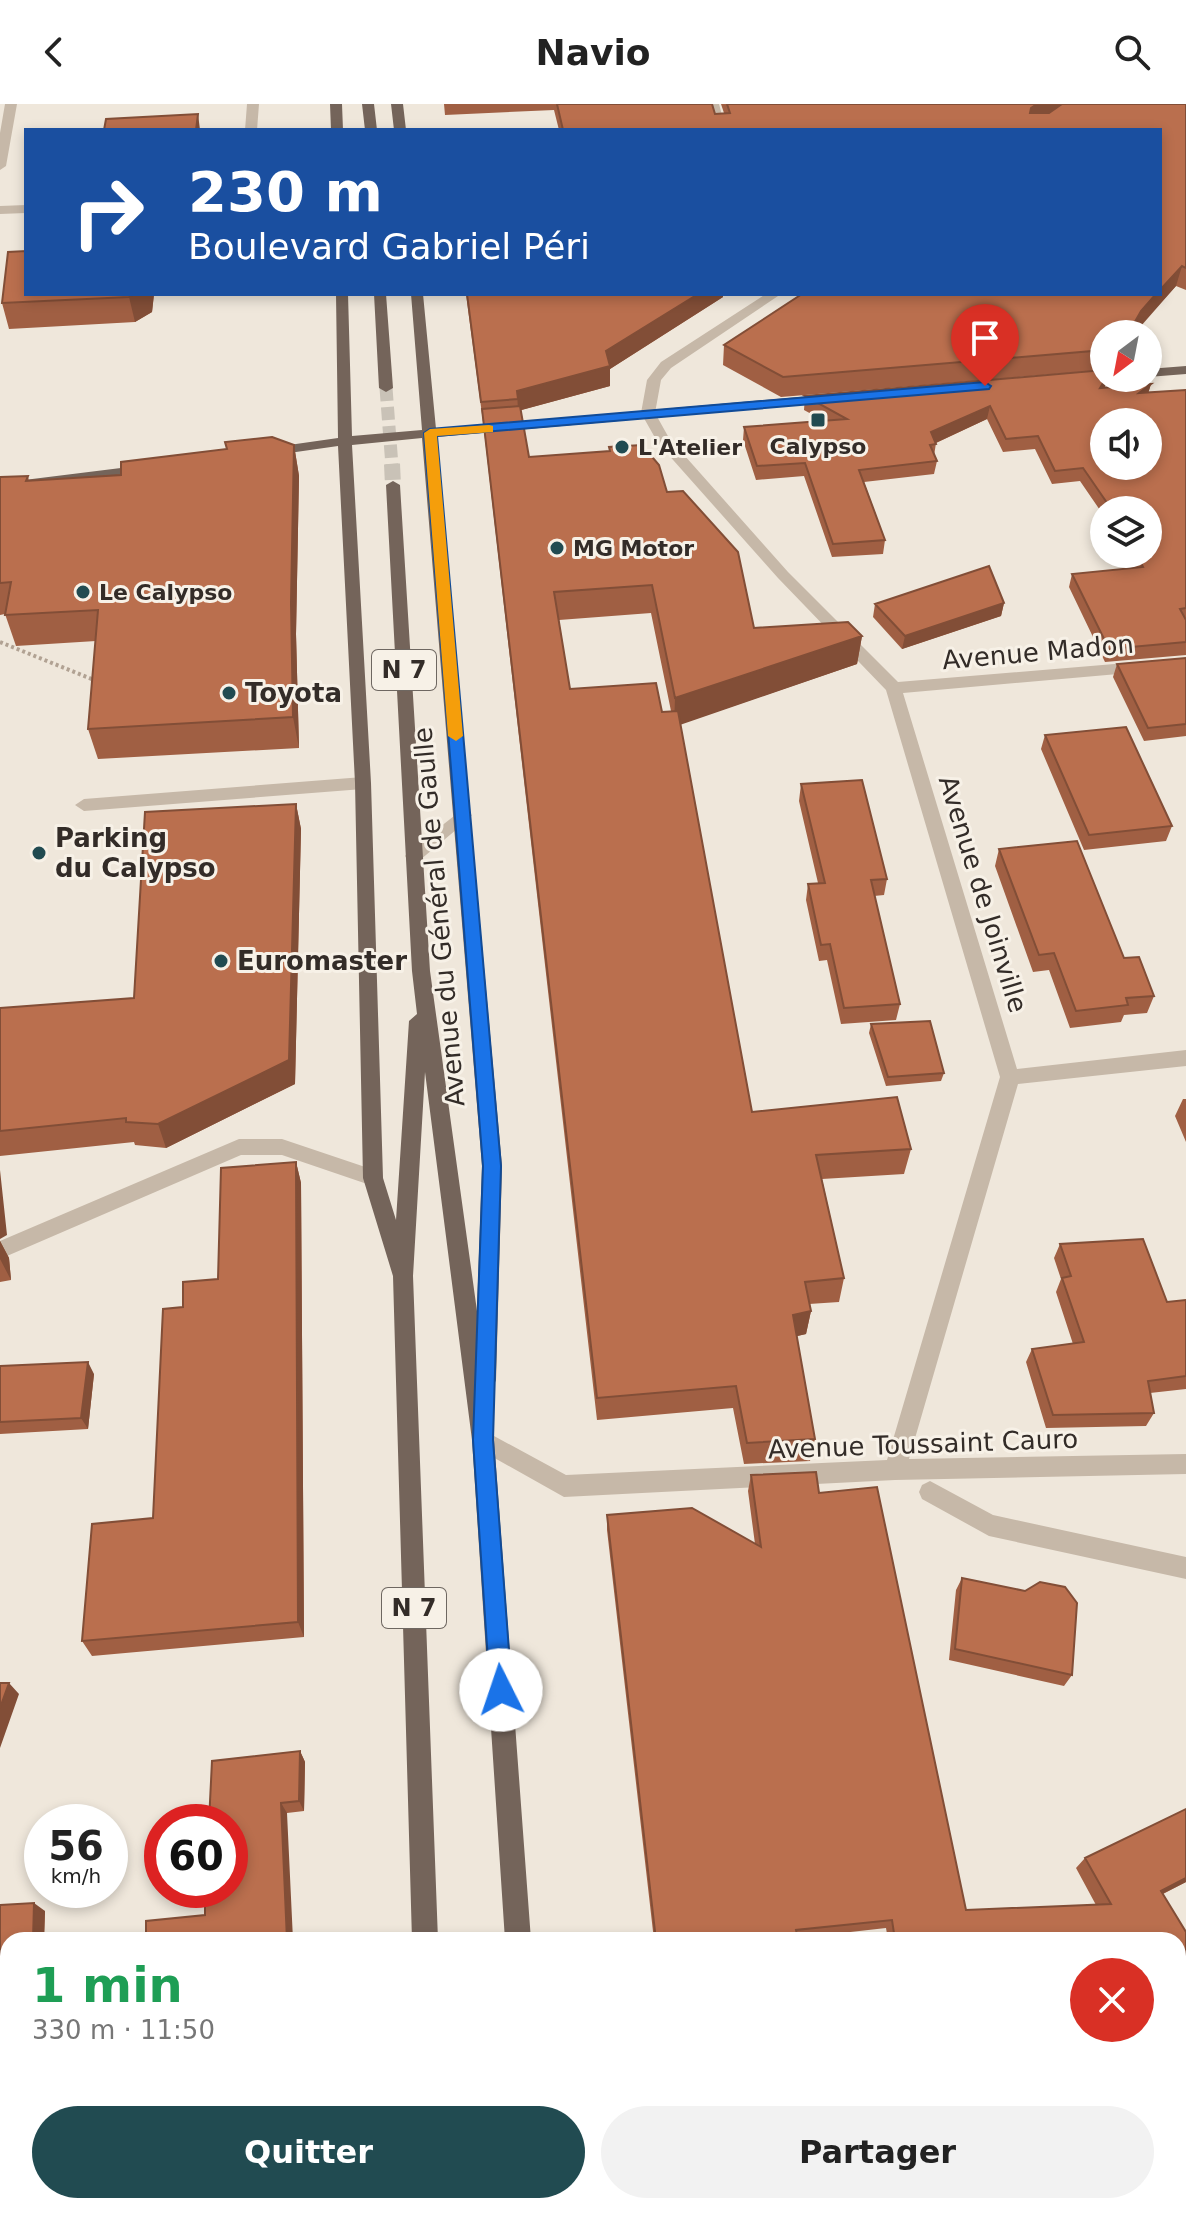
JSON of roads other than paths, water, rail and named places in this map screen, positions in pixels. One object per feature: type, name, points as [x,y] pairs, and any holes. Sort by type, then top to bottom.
[{"type":"main road","points":[[336,104],[337,128]]},
{"type":"main road","points":[[368,104],[371,128]]},
{"type":"main road","points":[[397,104],[400,128]]},
{"type":"main road","name":"Avenue du Général de Gaulle","points":[[342,296],[345,441],[363,783],[373,1178],[403,1276]]},
{"type":"main road","points":[[380,296],[386,388]]},
{"type":"main road","name":"Avenue du Général de Gaulle","points":[[417,296],[492,1166],[483,1440]]},
{"type":"main road","points":[[1162,372],[1186,370]]},
{"type":"main road","points":[[252,455],[345,441],[841,398]]},
{"type":"main road","points":[[0,487],[164,467]]},
{"type":"main road","name":"Avenue du Général de Gaulle","points":[[393,485],[421,971],[483,1440],[517,1932]]},
{"type":"main road","name":"Avenue du Général de Gaulle","points":[[421,971],[403,1276],[425,1932]]},
{"type":"street","points":[[0,166],[11,104]]},
{"type":"street","points":[[251,128],[253,104]]},
{"type":"street","points":[[713,104],[719,128]]},
{"type":"street","points":[[0,210],[24,209]]},
{"type":"street","points":[[648,413],[654,380],[666,365],[770,296]]},
{"type":"street","name":"Avenue de Joinville","points":[[648,413],[663,440],[783,575],[894,688],[1010,1077]]},
{"type":"street","name":"Avenue Madon","points":[[894,688],[1186,663]]},
{"type":"street","points":[[84,805],[363,783]]},
{"type":"street","points":[[414,856],[463,815]]},
{"type":"street","points":[[895,1470],[1010,1077],[1186,1058]]},
{"type":"street","points":[[0,1250],[239,1147],[282,1147],[373,1178]]},
{"type":"street","name":"Avenue Toussaint Cauro","points":[[483,1440],[564,1486],[895,1470],[1186,1464]]},
{"type":"street","points":[[930,1492],[989,1525],[1186,1568]]},
{"type":"tunnel","points":[[386,388],[392,466]]},
{"type":"tunnel","points":[[392,464],[393,485]]},
{"type":"place","name":"Calypso","points":[[818,420]]},
{"type":"place","name":"L'Atelier","points":[[622,447]]},
{"type":"place","name":"MG Motor","points":[[557,548]]},
{"type":"place","name":"Le Calypso","points":[[83,592]]},
{"type":"place","name":"Toyota","points":[[229,693]]},
{"type":"place","name":"Parking du Calypso","points":[[39,853]]},
{"type":"place","name":"Euromaster","points":[[221,961]]}]
